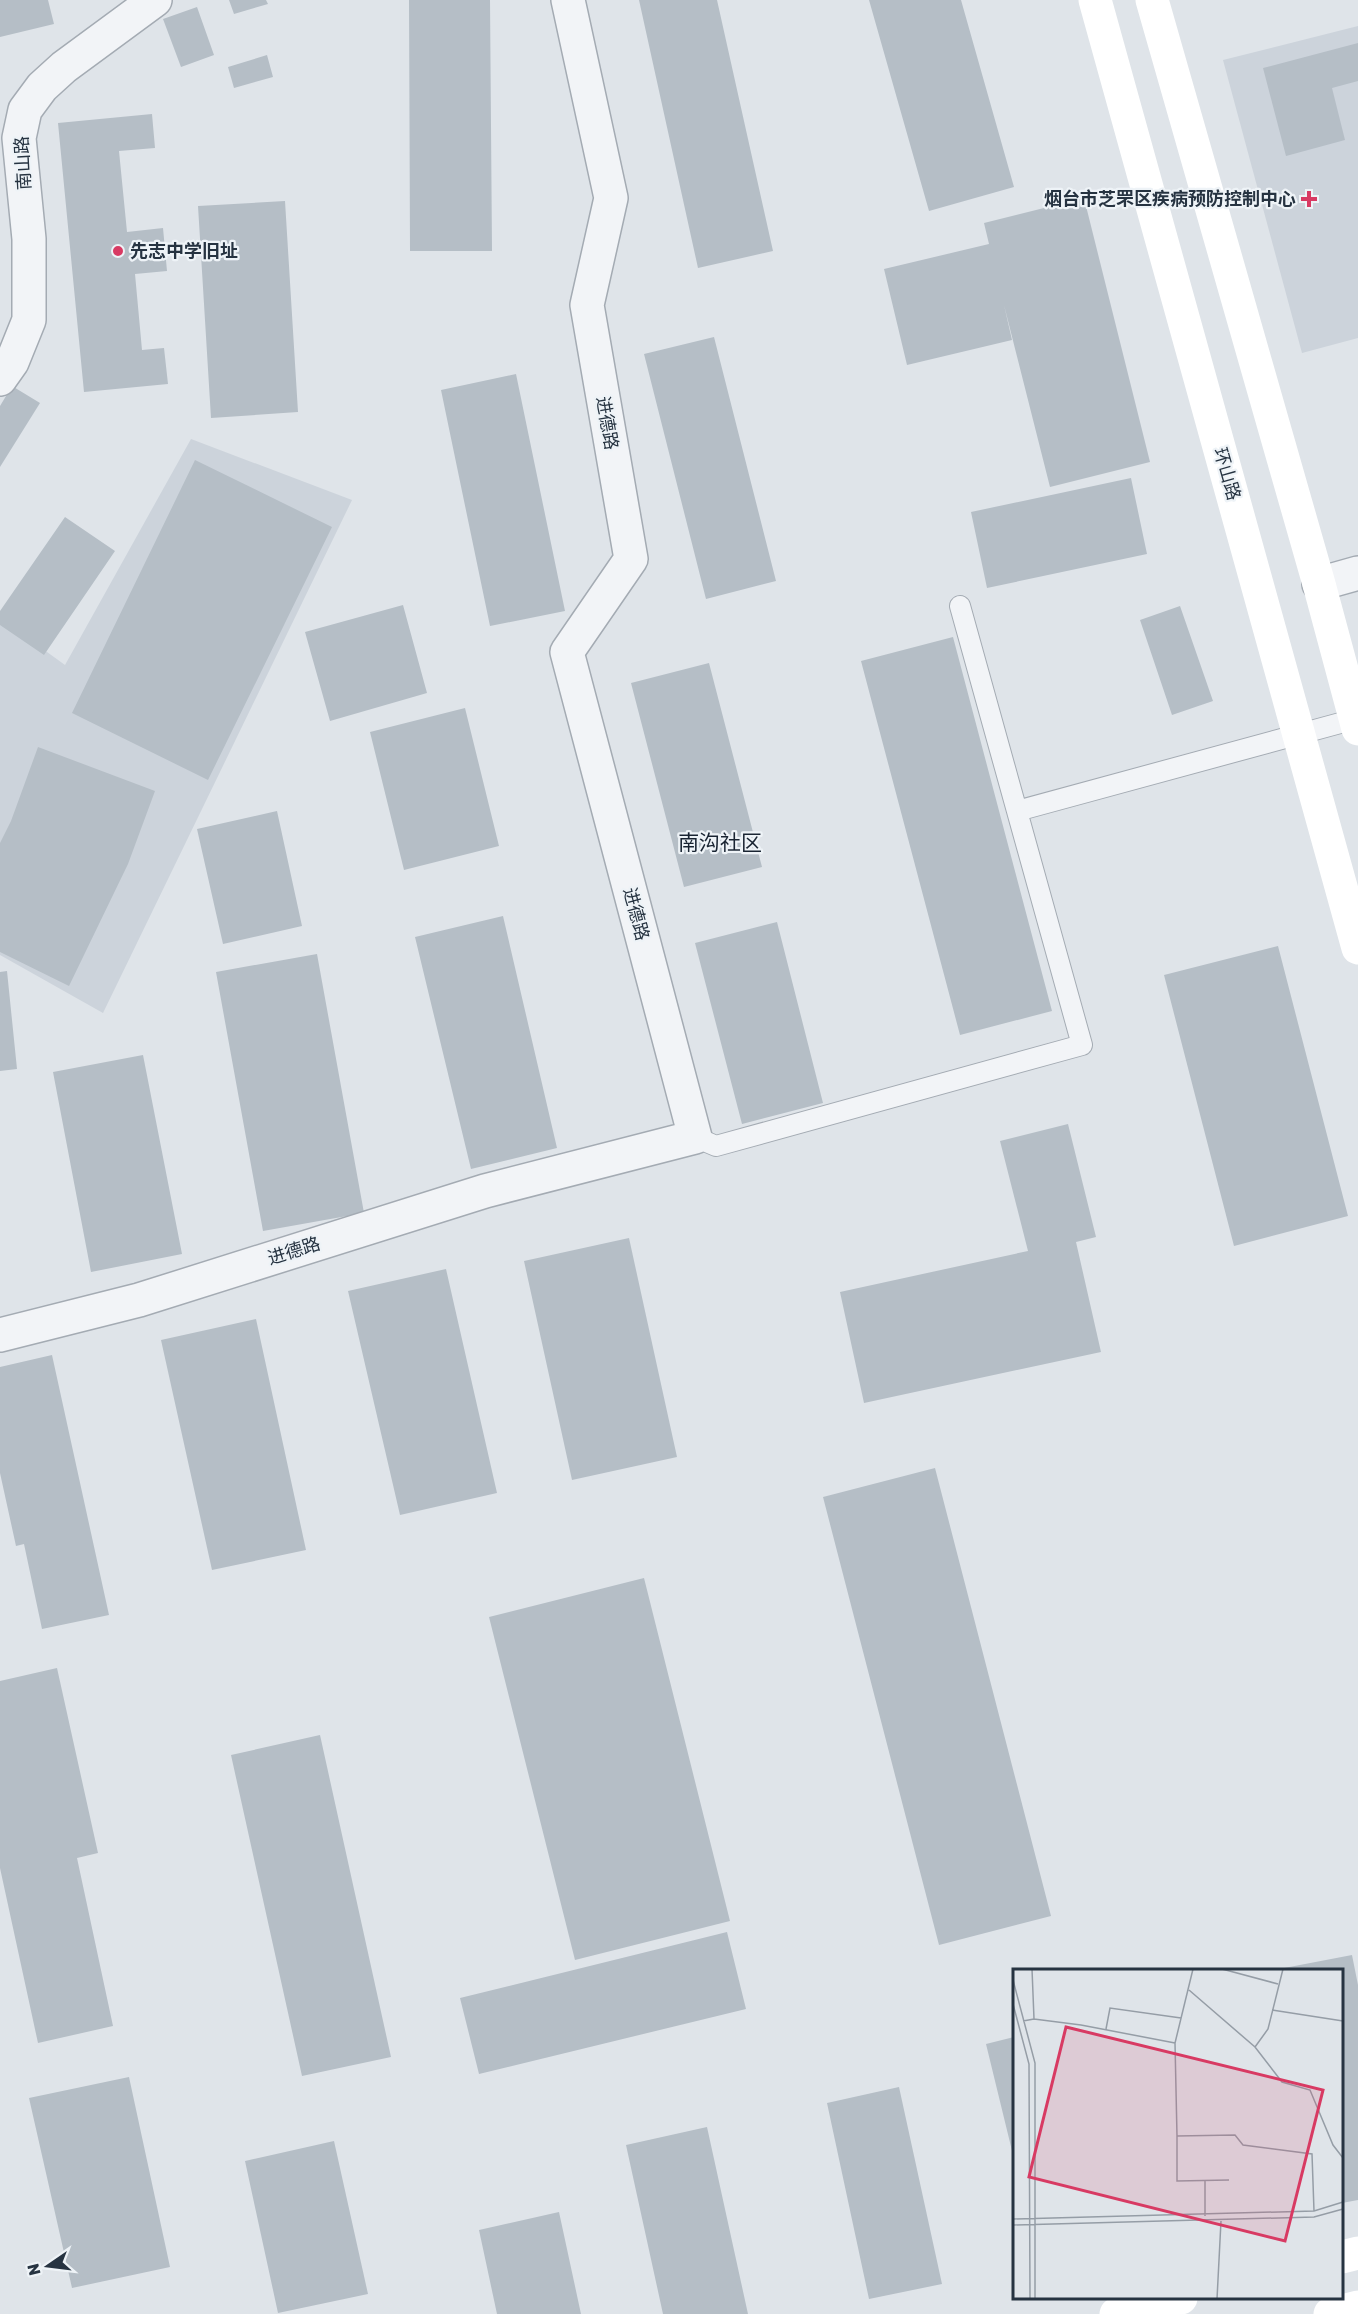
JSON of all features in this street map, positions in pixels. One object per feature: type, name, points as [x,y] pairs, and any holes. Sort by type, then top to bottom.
[{"type":"main road","name":"环山路","points":[[1095,0],[1358,948]]},
{"type":"main road","points":[[1152,0],[1357,724]]},
{"type":"main road","points":[[1343,2257],[1358,2253]]},
{"type":"main road","points":[[1116,2314],[1177,2299]]},
{"type":"main road","points":[[1330,2314],[1358,2307]]},
{"type":"street","name":"南山路","points":[[4,364],[29,320],[29,238],[19,138],[26,110],[42,87],[64,67],[155,0]]},
{"type":"street","name":"进德路","points":[[0,1335],[139,1300],[485,1191],[695,1137],[567,652],[630,559],[587,305],[611,198],[568,0]]},
{"type":"street","points":[[1319,584],[1358,573]]},
{"type":"lane","points":[[695,1137],[716,1146],[1082,1045],[960,606]]},
{"type":"lane","points":[[1017,811],[1299,734],[1357,724]]},
{"type":"shaded area","name":"烟台市芝罘区疾病预防控制中心","points":[[1358,26],[1358,338],[1302,353],[1223,60]]},
{"type":"shaded area","points":[[191,439],[352,500],[103,1013],[0,955],[0,618],[65,665]]},
{"type":"building","points":[[0,0],[48,0],[54,24],[0,37]]},
{"type":"building","points":[[229,0],[266,0],[268,4],[234,14]]},
{"type":"building","points":[[409,0],[490,0],[492,251],[410,251]]},
{"type":"building","points":[[639,0],[717,0],[773,251],[698,268]]},
{"type":"building","points":[[869,0],[961,0],[1014,187],[929,211]]},
{"type":"building","points":[[197,7],[214,55],[181,67],[163,19]]},
{"type":"building","points":[[1358,43],[1358,81],[1332,88],[1345,140],[1286,156],[1263,68]]},
{"type":"building","points":[[267,55],[273,77],[234,88],[228,67]]},
{"type":"building","name":"先志中学旧址","points":[[152,114],[155,148],[119,151],[127,232],[163,228],[167,271],[135,274],[142,350],[164,348],[168,384],[84,392],[58,123]]},
{"type":"building","points":[[1084,198],[1150,462],[1050,487],[1004,305],[1012,340],[907,365],[884,269],[989,244],[984,223]]},
{"type":"building","points":[[285,201],[298,412],[211,418],[198,206]]},
{"type":"building","points":[[714,337],[776,581],[706,599],[644,354]]},
{"type":"building","points":[[516,374],[565,611],[490,626],[441,390]]},
{"type":"building","points":[[12,386],[40,403],[0,467],[0,406]]},
{"type":"building","points":[[195,460],[332,527],[208,780],[72,713]]},
{"type":"building","points":[[1131,478],[1147,554],[987,588],[971,512]]},
{"type":"building","points":[[65,517],[115,551],[44,655],[0,625],[0,611]]},
{"type":"building","points":[[403,605],[427,693],[330,721],[305,632]]},
{"type":"building","points":[[1180,606],[1213,701],[1172,715],[1140,620]]},
{"type":"building","points":[[953,637],[1052,1011],[960,1035],[861,661]]},
{"type":"building","points":[[709,663],[762,867],[684,887],[631,683]]},
{"type":"building","points":[[465,708],[499,846],[404,870],[370,732]]},
{"type":"building","points":[[38,747],[155,791],[128,864],[69,986],[0,952],[0,843],[11,821]]},
{"type":"building","points":[[277,811],[302,926],[223,944],[197,829]]},
{"type":"building","points":[[503,916],[557,1148],[471,1169],[415,937]]},
{"type":"building","points":[[777,922],[823,1103],[742,1124],[695,943]]},
{"type":"building","points":[[1278,946],[1348,1216],[1234,1246],[1164,975]]},
{"type":"building","points":[[317,954],[364,1213],[263,1231],[216,972]]},
{"type":"building","points":[[7,971],[17,1069],[0,1071],[0,972]]},
{"type":"building","points":[[143,1055],[182,1254],[91,1272],[53,1072]]},
{"type":"building","points":[[1068,1124],[1096,1237],[1076,1242],[1101,1352],[864,1403],[840,1292],[1028,1251],[1000,1141]]},
{"type":"building","points":[[629,1238],[677,1457],[572,1480],[524,1261]]},
{"type":"building","points":[[446,1269],[497,1493],[400,1515],[348,1291]]},
{"type":"building","points":[[256,1319],[306,1550],[212,1570],[161,1340]]},
{"type":"building","points":[[52,1355],[109,1615],[42,1629],[24,1544],[16,1546],[0,1473],[0,1367]]},
{"type":"building","points":[[935,1468],[1051,1916],[939,1945],[823,1497]]},
{"type":"building","points":[[644,1578],[730,1921],[575,1960],[489,1617]]},
{"type":"building","points":[[57,1668],[98,1853],[77,1858],[113,2026],[38,2043],[0,1868],[0,1681]]},
{"type":"building","points":[[320,1735],[391,2057],[302,2076],[231,1755]]},
{"type":"building","points":[[727,1932],[746,2009],[479,2074],[460,1998]]},
{"type":"building","points":[[1352,1955],[1358,1985],[1358,2200],[1343,2203],[1343,1969],[1279,1969]]},
{"type":"building","points":[[1013,2037],[1013,2155],[986,2044]]},
{"type":"building","points":[[129,2077],[170,2267],[72,2288],[29,2098]]},
{"type":"building","points":[[899,2087],[942,2284],[869,2299],[827,2103]]},
{"type":"building","points":[[707,2127],[748,2314],[663,2314],[626,2145]]},
{"type":"building","points":[[334,2141],[368,2294],[278,2313],[245,2161]]},
{"type":"building","points":[[559,2212],[581,2314],[497,2314],[479,2230]]},
{"type":"place","name":"烟台市芝罘区疾病预防控制中心","points":[[1309,199]]},
{"type":"place","name":"先志中学旧址","points":[[118,251]]},
{"type":"district","name":"南沟社区","points":[[720,842]]}]
